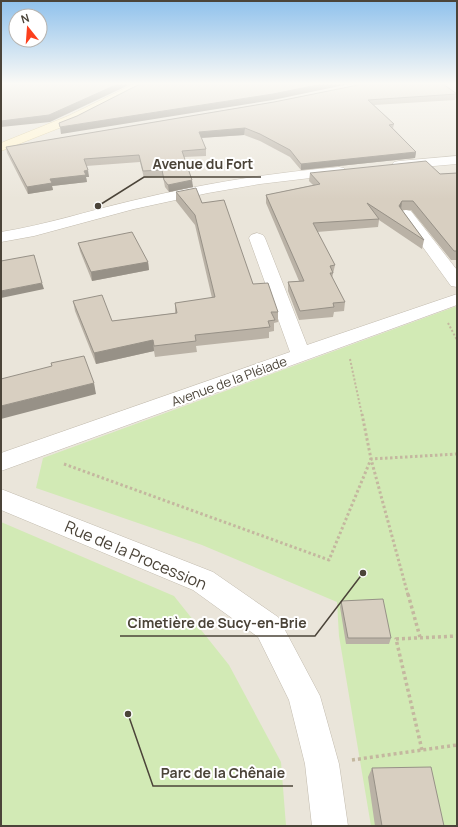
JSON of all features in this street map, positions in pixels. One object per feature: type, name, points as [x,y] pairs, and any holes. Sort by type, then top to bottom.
[{"type":"street","points":[[1,148],[65,123]]},
{"type":"street","points":[[1,148],[48,142]]},
{"type":"street","points":[[388,166],[457,160]]},
{"type":"street","points":[[1,237],[168,197],[248,181],[349,170]]},
{"type":"street","points":[[406,214],[457,282]]},
{"type":"street","points":[[257,238],[301,355]]},
{"type":"street","name":"Avenue de la Pléiade","points":[[1,462],[457,299]]},
{"type":"street","name":"Rue de la Procession","points":[[1,499],[203,581],[268,627],[304,696],[322,764],[330,826]]},
{"type":"path","points":[[448,322],[457,340]]},
{"type":"path","points":[[350,357],[371,459],[420,637]]},
{"type":"path","points":[[371,459],[457,454]]},
{"type":"path","points":[[60,462],[329,560],[371,459]]},
{"type":"path","points":[[422,750],[396,638],[457,636]]},
{"type":"path","points":[[322,764],[457,745]]},
{"type":"shaded area","points":[[1,123],[457,123],[457,826],[1,826]]},
{"type":"green space","points":[[457,306],[457,826],[371,826],[339,636],[337,602],[202,545],[36,488],[43,458]]},
{"type":"green space","points":[[1,522],[174,596],[229,665],[281,762],[286,826],[1,826]]},
{"type":"building","points":[[60,123],[88,123],[60,127]]},
{"type":"building","points":[[151,123],[392,123],[394,124],[389,125],[416,152],[301,164],[290,150],[245,128],[199,132],[206,149],[182,151],[192,180],[168,185],[164,180],[162,170],[143,171],[139,155],[84,159],[88,170],[84,171],[86,175],[50,179],[52,183],[27,187],[6,147]]},
{"type":"building","points":[[426,161],[440,174],[457,173],[457,251],[454,251],[413,201],[402,201],[399,206],[424,240],[367,203],[379,219],[313,223],[335,265],[330,266],[333,273],[330,273],[345,302],[333,303],[334,307],[300,311],[288,282],[304,281],[266,195],[320,184],[310,173]]},
{"type":"building","points":[[196,188],[202,203],[224,200],[253,284],[268,283],[278,312],[271,312],[275,320],[268,321],[270,327],[195,335],[196,341],[154,346],[153,340],[94,353],[73,301],[102,295],[112,321],[177,313],[175,303],[215,297],[195,215],[176,192]]},
{"type":"building","points":[[132,232],[148,262],[91,272],[78,243]]},
{"type":"building","points":[[34,255],[42,283],[1,291],[1,261]]},
{"type":"building","points":[[84,356],[94,383],[1,406],[1,379],[52,366],[51,363]]},
{"type":"building","points":[[383,599],[391,638],[348,638],[341,601]]},
{"type":"building","points":[[431,767],[444,826],[382,826],[372,768]]},
{"type":"place","name":"Avenue du Fort","points":[[98,206]]},
{"type":"place","name":"Cimetière de Sucy-en-Brie","points":[[363,573]]},
{"type":"place","name":"Parc de la Chênaie","points":[[128,714]]}]
